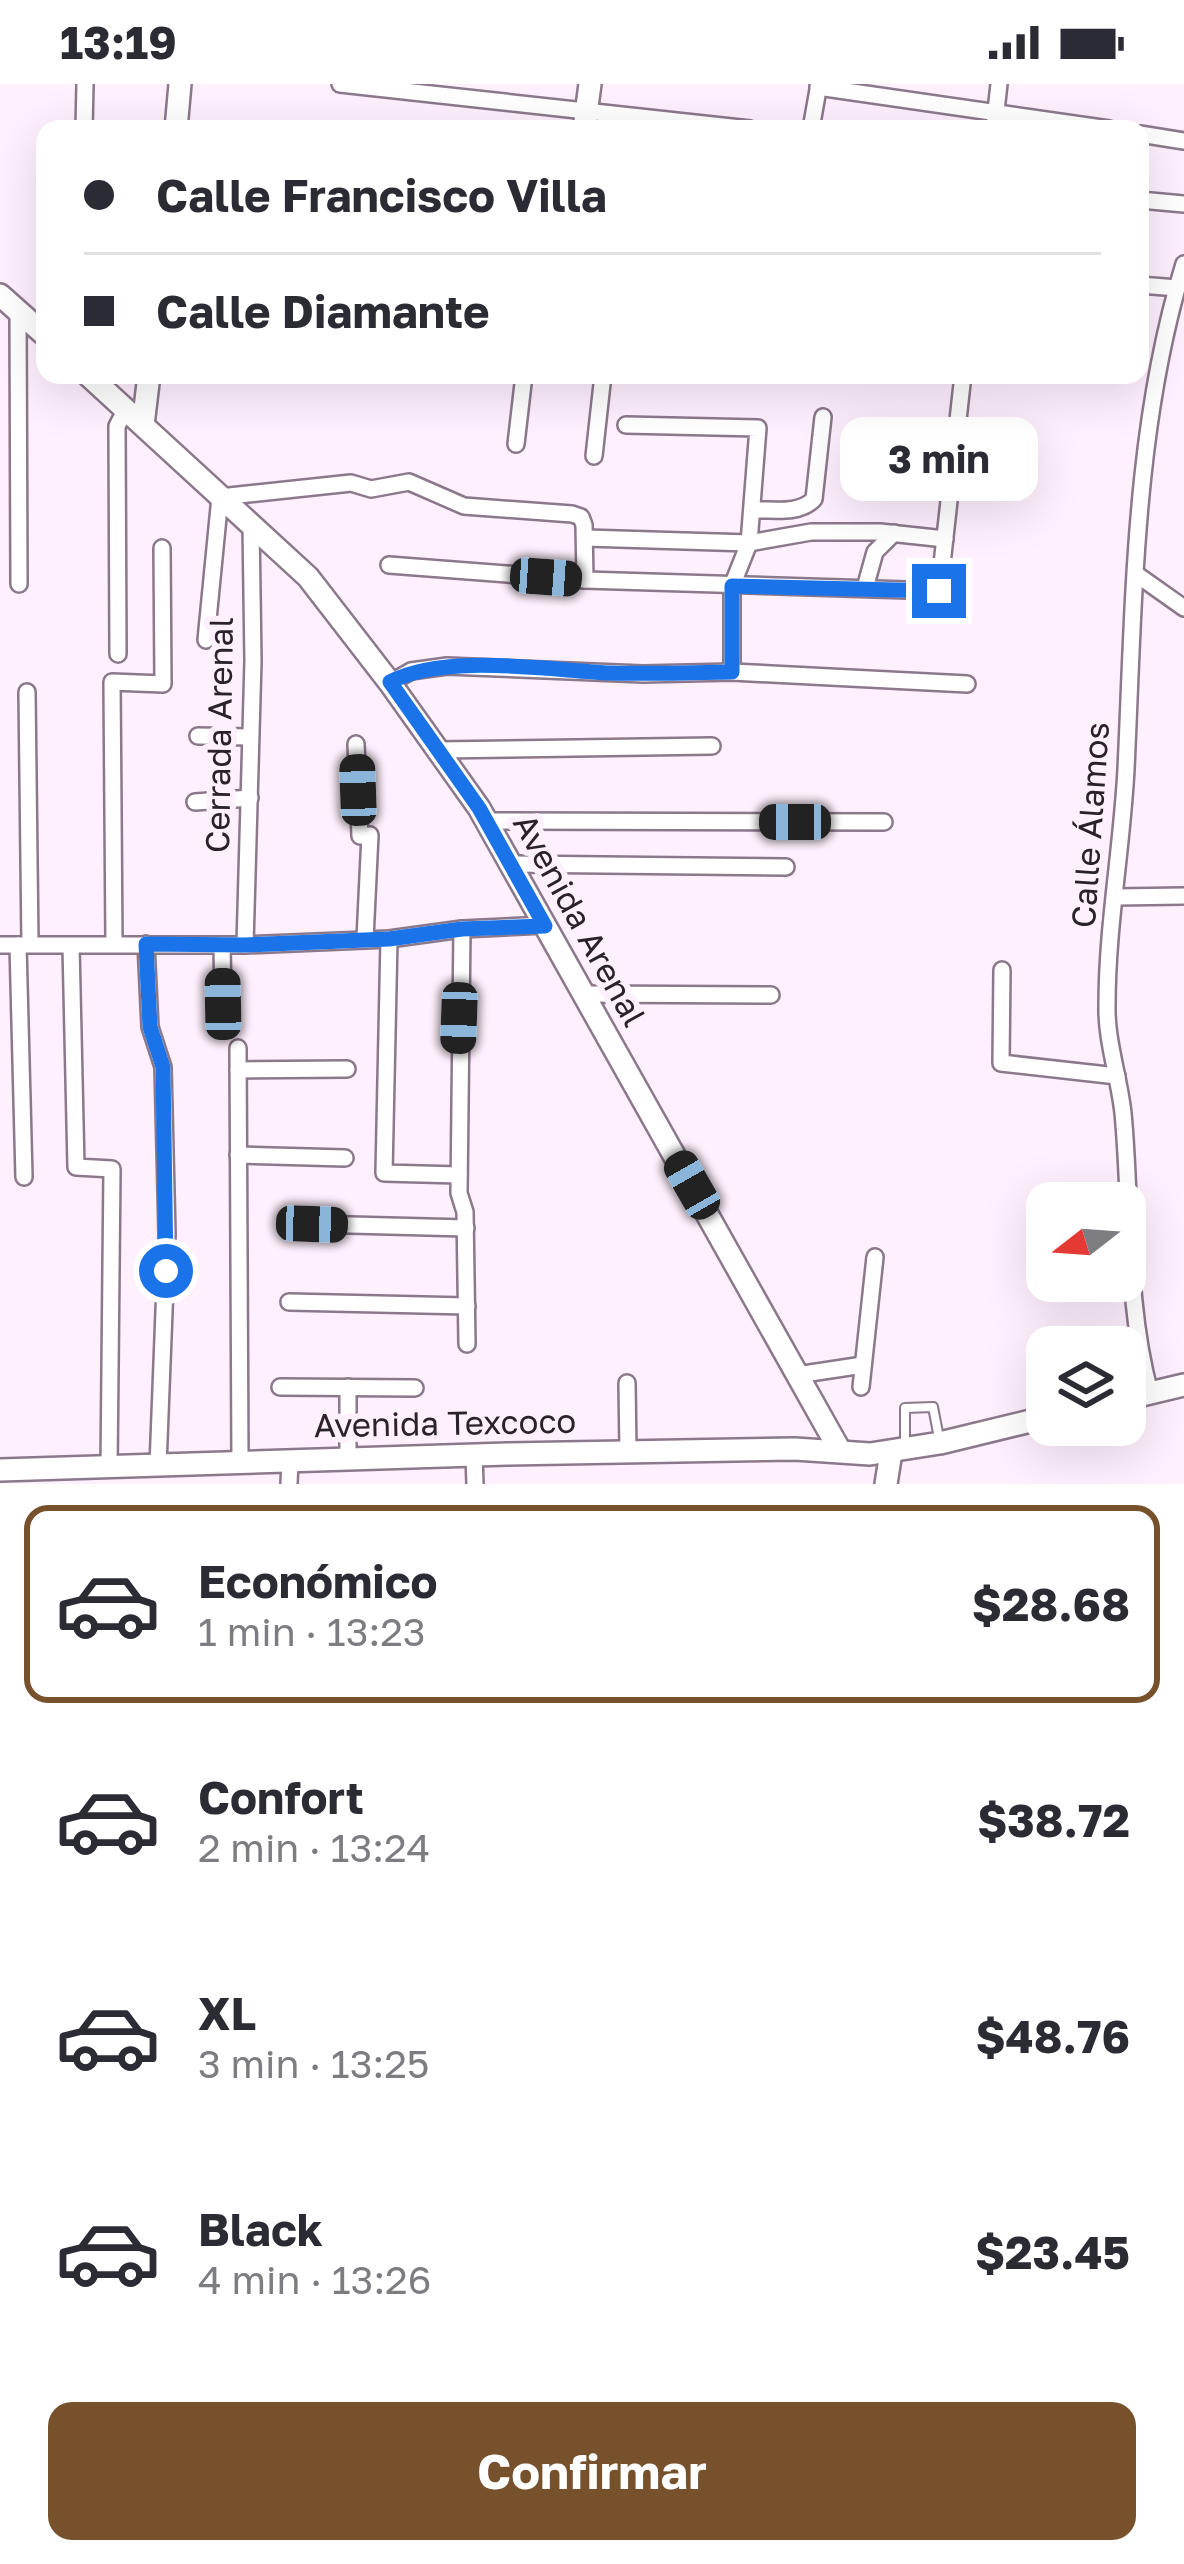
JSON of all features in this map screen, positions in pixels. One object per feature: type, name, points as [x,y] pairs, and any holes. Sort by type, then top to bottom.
[{"type":"main road","points":[[177,120],[180,84]]},
{"type":"main road","points":[[585,120],[590,84]]},
{"type":"main road","points":[[0,295],[36,327]]},
{"type":"main road","name":"Avenida Arenal","points":[[98,384],[308,578],[438,750],[511,864],[839,1449]]},
{"type":"main road","points":[[134,417],[146,384]]},
{"type":"main road","points":[[1146,1394],[1184,1384]]},
{"type":"main road","name":"Avenida Texcoco","points":[[0,1470],[628,1452],[898,1451],[1026,1423]]},
{"type":"main road","points":[[886,1484],[898,1451]]},
{"type":"street","points":[[84,120],[85,84]]},
{"type":"street","points":[[340,84],[406,88],[580,120]]},
{"type":"street","points":[[813,120],[819,86],[995,120],[999,84]]},
{"type":"street","points":[[1149,135],[1184,141]]},
{"type":"street","points":[[1149,201],[1184,205]]},
{"type":"street","name":"Calle Álamos","points":[[1150,1393],[1133,1315],[1123,1112],[1106,1009],[1149,419],[1184,264]]},
{"type":"street","points":[[1149,286],[1177,288]]},
{"type":"street","points":[[18,310],[19,584]]},
{"type":"street","points":[[516,444],[523,384]]},
{"type":"street","points":[[594,456],[602,384]]},
{"type":"street","points":[[389,565],[585,580],[939,591],[962,384]]},
{"type":"street","points":[[118,653],[117,427],[134,417]]},
{"type":"street","points":[[752,510],[810,505],[824,417]]},
{"type":"street","points":[[626,425],[758,428],[748,543],[732,586],[732,672]]},
{"type":"street","points":[[206,640],[220,497],[351,483],[371,489],[409,482],[464,506],[572,514],[581,517],[586,538],[585,580]]},
{"type":"street","name":"Cerrada Arenal","points":[[245,945],[251,526]]},
{"type":"street","points":[[586,538],[748,543],[811,532],[945,539]]},
{"type":"street","points":[[865,588],[875,552],[887,533]]},
{"type":"street","points":[[115,943],[112,682],[163,684],[162,548]]},
{"type":"street","points":[[1136,574],[1184,608]]},
{"type":"street","points":[[390,682],[411,671],[447,666],[643,674],[732,672],[967,684]]},
{"type":"street","points":[[24,1177],[27,692]]},
{"type":"street","points":[[198,736],[250,737]]},
{"type":"street","points":[[356,744],[359,836],[370,835],[364,939]]},
{"type":"street","points":[[438,750],[712,746]]},
{"type":"street","points":[[195,802],[250,798]]},
{"type":"street","points":[[486,821],[884,822]]},
{"type":"street","points":[[511,864],[787,867]]},
{"type":"street","points":[[1116,897],[1184,896]]},
{"type":"street","points":[[0,945],[245,945],[545,926]]},
{"type":"street","points":[[462,929],[459,1175],[466,1228],[467,1344]]},
{"type":"street","points":[[389,939],[384,1173],[459,1175]]},
{"type":"street","points":[[146,944],[150,1027],[163,1067],[167,1234],[158,1466]]},
{"type":"street","points":[[222,945],[223,1004]]},
{"type":"street","points":[[71,946],[76,1167],[112,1168],[109,1468]]},
{"type":"street","points":[[1002,970],[1001,1063],[1117,1076]]},
{"type":"street","points":[[584,994],[771,995]]},
{"type":"street","points":[[238,1048],[240,1462]]},
{"type":"street","points":[[238,1070],[346,1069]]},
{"type":"street","points":[[238,1155],[345,1158]]},
{"type":"street","points":[[312,1224],[466,1228]]},
{"type":"street","points":[[861,1387],[875,1257]]},
{"type":"street","points":[[289,1302],[466,1306]]},
{"type":"street","points":[[797,1375],[863,1365]]},
{"type":"street","points":[[628,1382],[628,1452]]},
{"type":"street","points":[[280,1387],[416,1388]]},
{"type":"street","points":[[348,1388],[348,1458]]},
{"type":"street","points":[[474,1456],[475,1484]]},
{"type":"street","points":[[290,1460],[290,1484]]},
{"type":"lane","points":[[898,1451],[905,1408],[933,1407],[940,1443]]},
{"type":"route","points":[[166,1271],[163,1067],[150,1027],[146,944],[389,939],[462,929],[545,926],[479,808],[390,682],[411,671],[447,666],[643,674],[732,672],[732,586],[939,591]]}]
